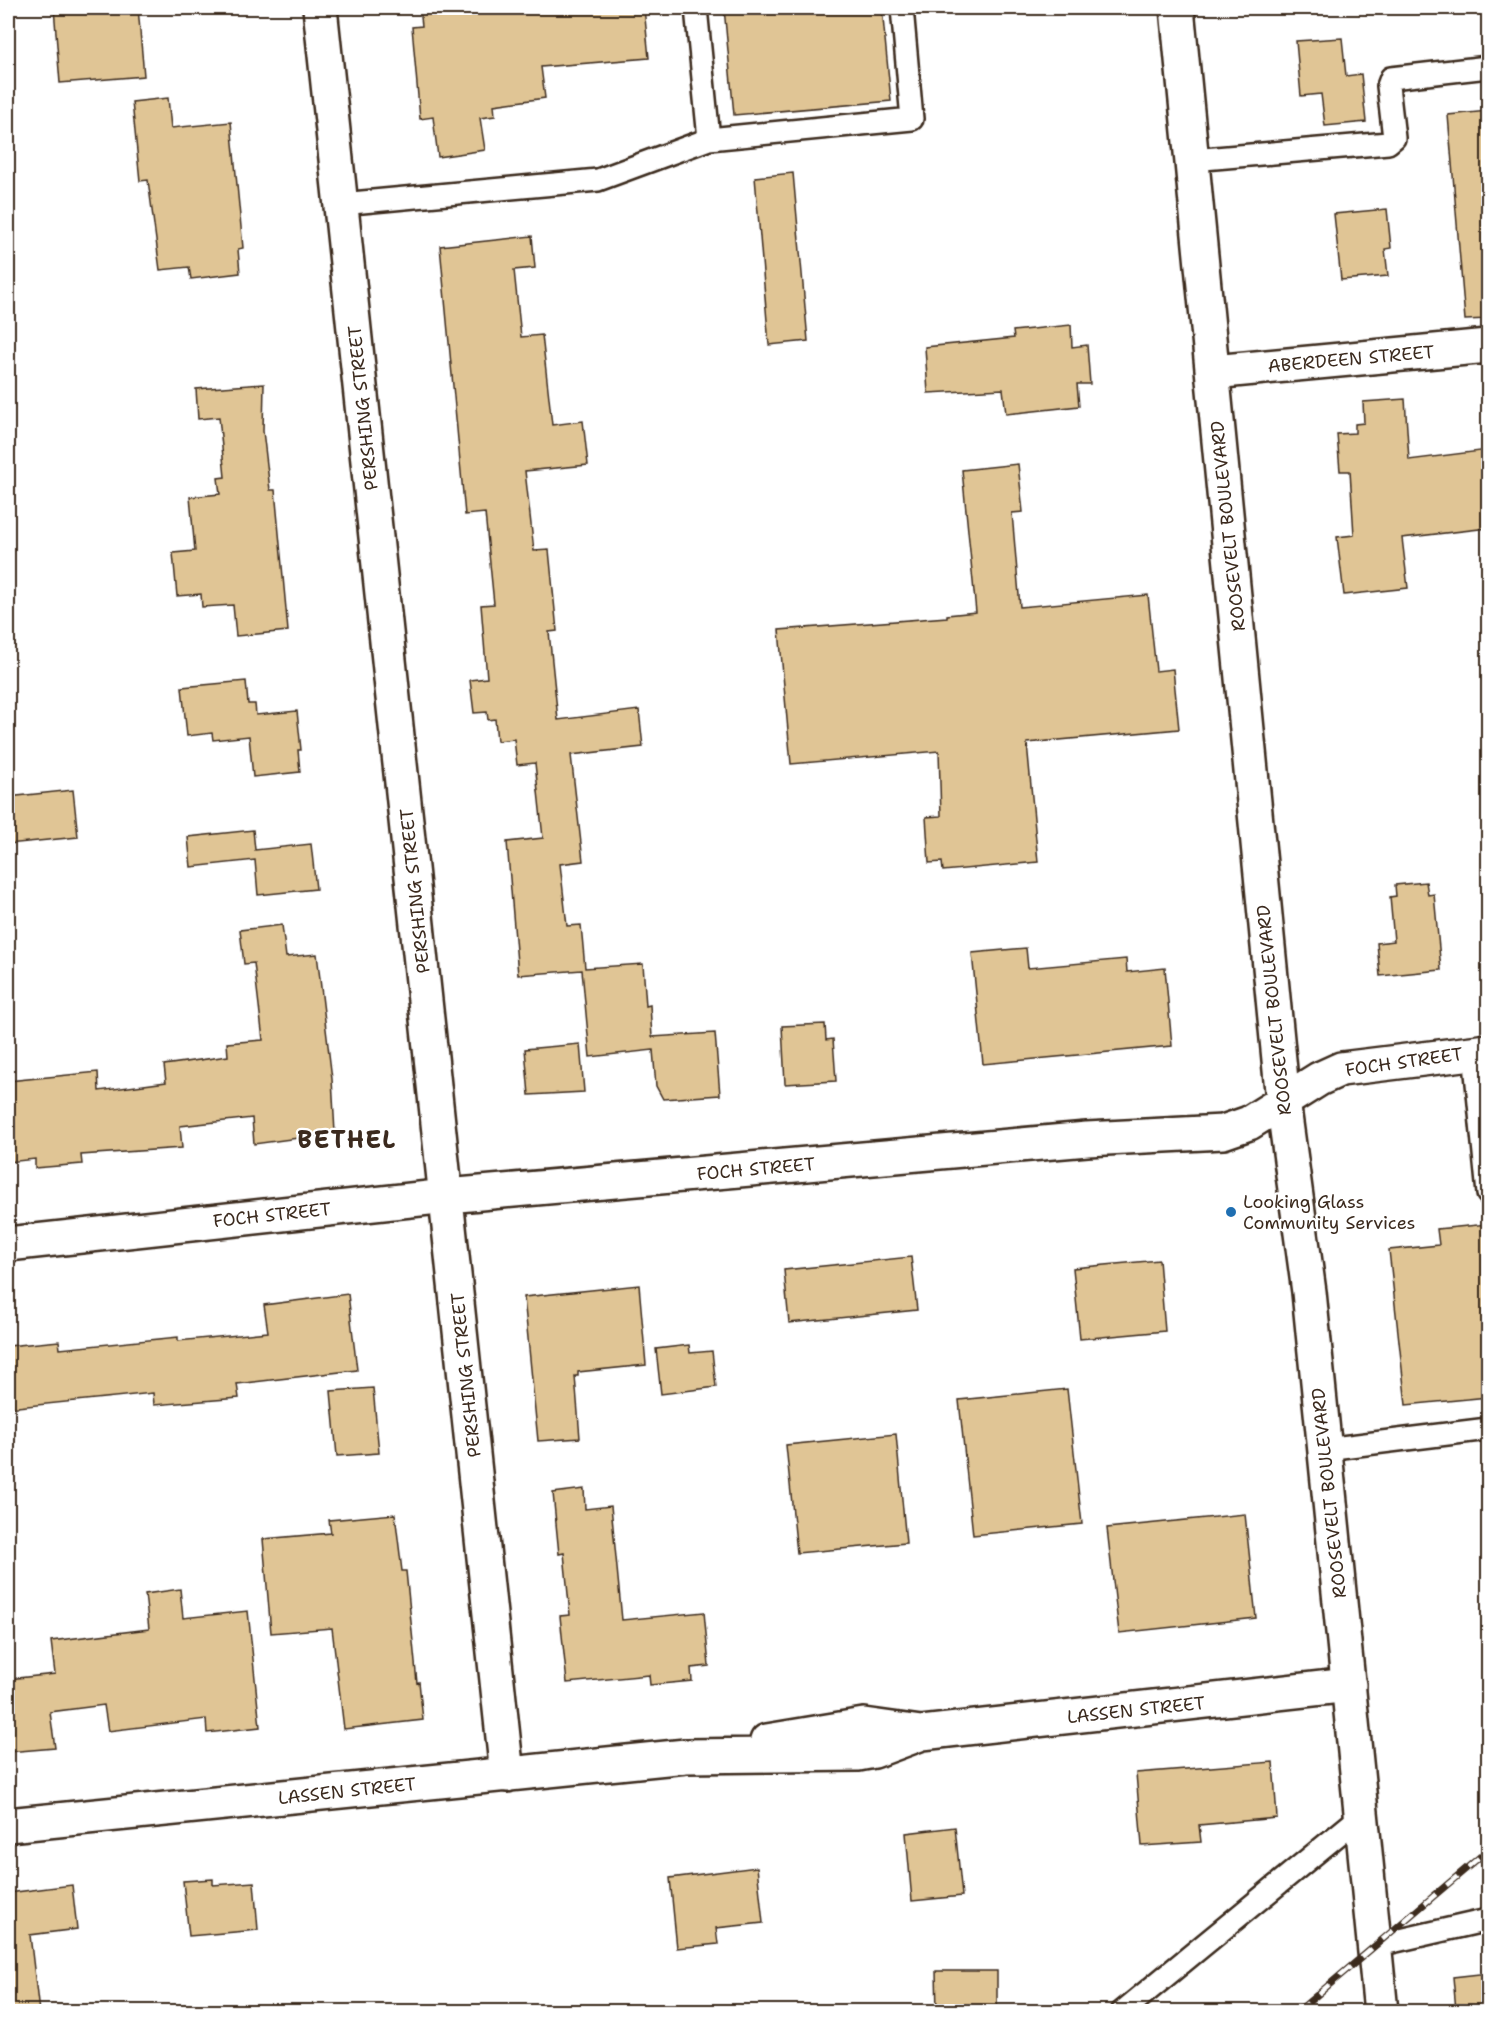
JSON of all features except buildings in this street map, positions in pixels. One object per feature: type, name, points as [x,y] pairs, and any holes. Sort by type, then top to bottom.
[{"type":"street","name":"PERSHING STREET","points":[[320,8],[507,1775]]},
{"type":"street","name":"ROOSEVELT BOULEVARD","points":[[1177,8],[1283,1101],[1309,1292],[1381,2012]]},
{"type":"street","name":"ABERDEEN STREET","points":[[1213,372],[1488,346]]},
{"type":"street","name":"FOCH STREET","points":[[8,1244],[447,1196],[1075,1140],[1223,1132],[1249,1123],[1283,1101],[1341,1070],[1481,1052]]},
{"type":"street","name":"LASSEN STREET","points":[[8,1825],[686,1756],[858,1754],[874,1751],[922,1733],[1349,1685]]},
{"type":"lane","points":[[696,8],[710,139]]},
{"type":"lane","points":[[341,204],[598,180],[710,139],[912,119],[902,8]]},
{"type":"lane","points":[[1192,160],[1388,143],[1394,138],[1388,86],[1391,78],[1488,67]]},
{"type":"lane","points":[[1481,1052],[1488,1194]]},
{"type":"lane","points":[[1324,1449],[1488,1430]]},
{"type":"lane","points":[[1122,2012],[1361,1816]]},
{"type":"lane","points":[[1374,1946],[1488,1920]]},
{"type":"railway","points":[[1297,2012],[1488,1850]]},
{"type":"place","name":"Looking Glass Community Services","points":[[1231,1212]]},
{"type":"district","name":"BETHEL","points":[[347,1140]]}]
